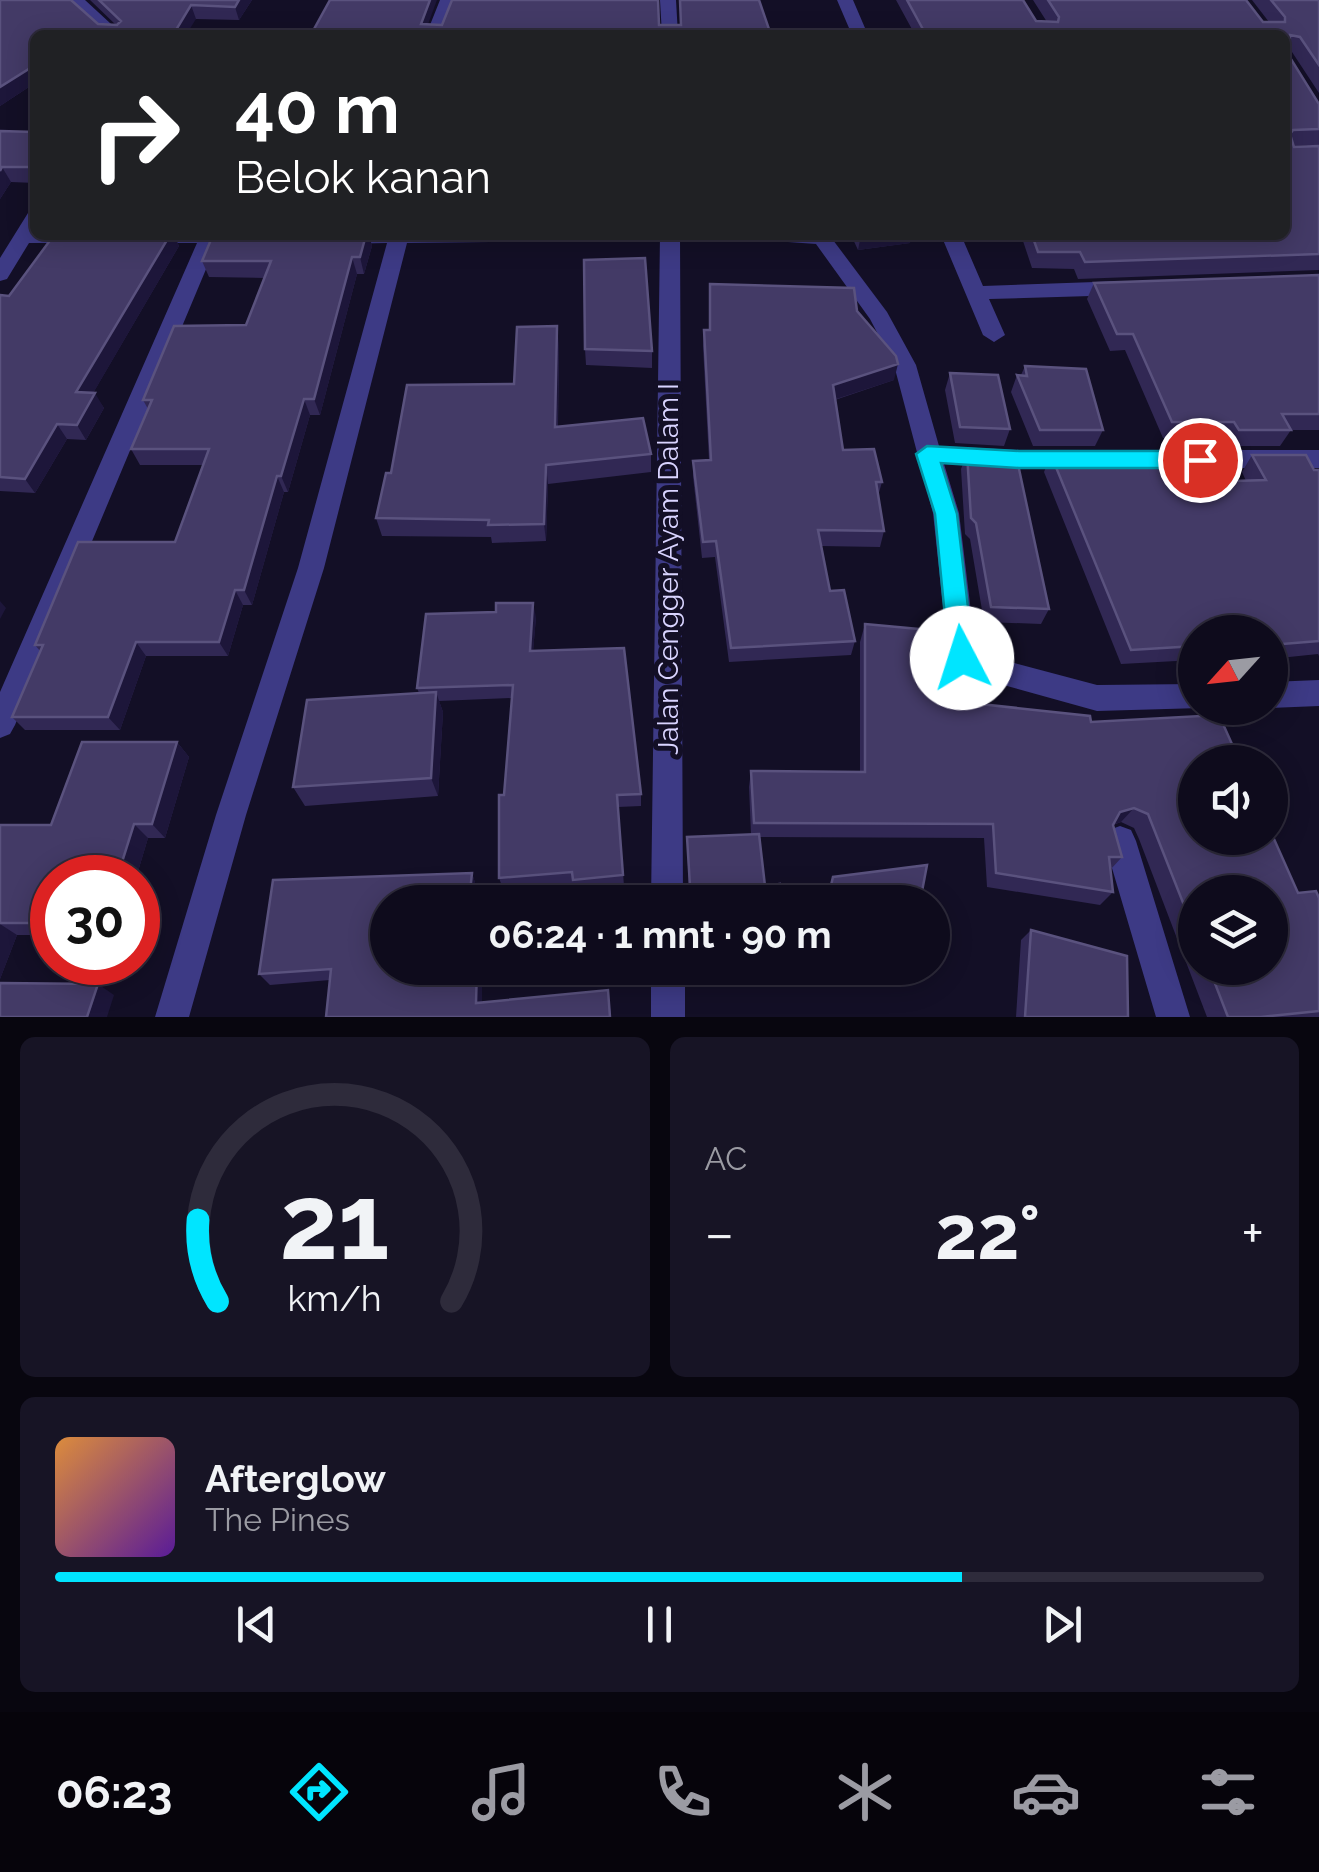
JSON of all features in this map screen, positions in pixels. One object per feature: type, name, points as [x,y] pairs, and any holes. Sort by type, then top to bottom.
[{"type":"street","points":[[76,0],[109,30]]},
{"type":"street","points":[[436,30],[448,0]]},
{"type":"street","points":[[668,0],[670,30]]},
{"type":"street","points":[[845,0],[858,30]]},
{"type":"street","points":[[0,274],[30,225]]},
{"type":"street","points":[[22,237],[30,237]]},
{"type":"street","points":[[0,726],[209,240]]},
{"type":"street","points":[[172,1017],[311,568],[397,240]]},
{"type":"street","name":"Jalan Cengger Ayam Dalam I","points":[[667,885],[670,240]]},
{"type":"street","points":[[823,240],[879,317],[905,365],[946,514],[964,662],[1098,698],[1178,697]]},
{"type":"street","points":[[953,240],[994,334]]},
{"type":"street","points":[[979,293],[1149,287]]},
{"type":"street","points":[[927,454],[1019,460],[1319,459]]},
{"type":"street","points":[[1288,694],[1319,693]]},
{"type":"street","points":[[1120,841],[1173,1017]]},
{"type":"street","points":[[668,985],[668,1017]]},
{"type":"building","points":[[0,0],[71,0],[98,24],[117,25],[121,21],[99,0],[239,0],[235,7],[191,5],[176,30],[30,30],[30,68],[0,87]]},
{"type":"building","points":[[330,0],[430,0],[421,24],[442,25],[452,0],[658,0],[659,25],[681,25],[680,0],[759,0],[769,30],[306,30],[314,29]]},
{"type":"building","points":[[907,0],[1023,0],[1036,21],[1058,22],[1048,0],[1246,0],[1263,22],[1285,22],[1271,0],[1319,0],[1319,65],[1300,37],[1290,35],[1290,30],[923,30]]},
{"type":"building","points":[[1290,58],[1319,104],[1319,129],[1293,130],[1290,134]]},
{"type":"building","points":[[0,131],[30,132],[30,167],[2,167],[0,171]]},
{"type":"building","points":[[1290,134],[1294,147],[1319,146],[1319,254],[1085,262],[1080,252],[1038,252],[1034,240],[1290,240]]},
{"type":"building","points":[[50,240],[167,240],[76,392],[95,393],[77,425],[57,424],[25,479],[0,477],[0,295],[9,296]]},
{"type":"building","points":[[211,240],[365,240],[360,257],[352,257],[314,399],[304,399],[244,590],[235,590],[219,642],[136,642],[108,717],[12,717],[43,645],[35,645],[78,542],[175,542],[209,449],[131,449],[152,400],[143,400],[174,326],[246,325],[271,261],[202,261]]},
{"type":"building","points":[[645,258],[652,351],[585,349],[584,260]]},
{"type":"building","points":[[1319,275],[1319,414],[1282,414],[1291,430],[1239,430],[1234,422],[1172,422],[1133,334],[1117,334],[1094,283]]},
{"type":"building","points":[[710,284],[854,288],[857,311],[896,356],[898,364],[833,385],[843,450],[874,449],[882,482],[876,482],[884,531],[818,530],[830,591],[844,590],[855,641],[731,648],[716,541],[703,542],[693,461],[711,460],[704,330],[710,330]]},
{"type":"building","points":[[557,326],[555,427],[643,418],[651,454],[546,465],[544,524],[376,518],[386,473],[391,473],[407,385],[514,384],[517,327]]},
{"type":"building","points":[[1025,366],[1086,369],[1103,430],[1040,430],[1017,375],[1027,376]]},
{"type":"building","points":[[950,373],[998,375],[1010,429],[960,427]]},
{"type":"building","points":[[967,453],[1016,455],[1049,609],[991,607],[976,523],[971,518]]},
{"type":"building","points":[[1051,455],[1110,455],[1111,460],[1160,462],[1167,483],[1266,480],[1252,455],[1306,455],[1314,470],[1319,470],[1319,641],[1288,644],[1288,615],[1178,615],[1178,647],[1131,650]]},
{"type":"building","points":[[496,603],[533,603],[530,651],[624,648],[641,794],[617,795],[623,875],[573,880],[572,872],[499,878],[499,795],[504,795],[513,685],[417,688],[426,614],[496,612]]},
{"type":"building","points":[[865,624],[951,632],[958,657],[962,702],[1090,716],[1091,722],[1178,717],[1178,725],[1223,725],[1232,745],[1178,745],[1178,855],[1281,855],[1298,893],[1316,891],[1319,1011],[1228,1017],[1216,985],[1288,985],[1288,875],[1178,875],[1178,890],[1148,814],[1134,808],[1120,812],[1113,825],[1122,857],[1109,857],[1113,892],[996,873],[993,824],[754,823],[751,771],[865,772]]},
{"type":"building","points":[[436,692],[431,778],[293,787],[307,700]]},
{"type":"building","points":[[82,742],[177,742],[152,824],[134,824],[124,855],[30,855],[30,923],[0,923],[0,825],[51,825]]},
{"type":"building","points":[[759,834],[765,885],[690,885],[687,837]]},
{"type":"building","points":[[927,865],[923,885],[831,885],[833,877]]},
{"type":"building","points":[[472,873],[471,885],[370,885],[370,985],[477,985],[476,1003],[608,990],[610,1017],[326,1017],[331,969],[259,974],[273,880]]},
{"type":"building","points":[[1031,930],[1127,956],[1128,1017],[1025,1017]]},
{"type":"building","points":[[0,983],[98,985],[87,1017],[0,1017]]},
{"type":"route","points":[[962,658],[946,514],[927,454],[1019,460],[1200,460]]}]
